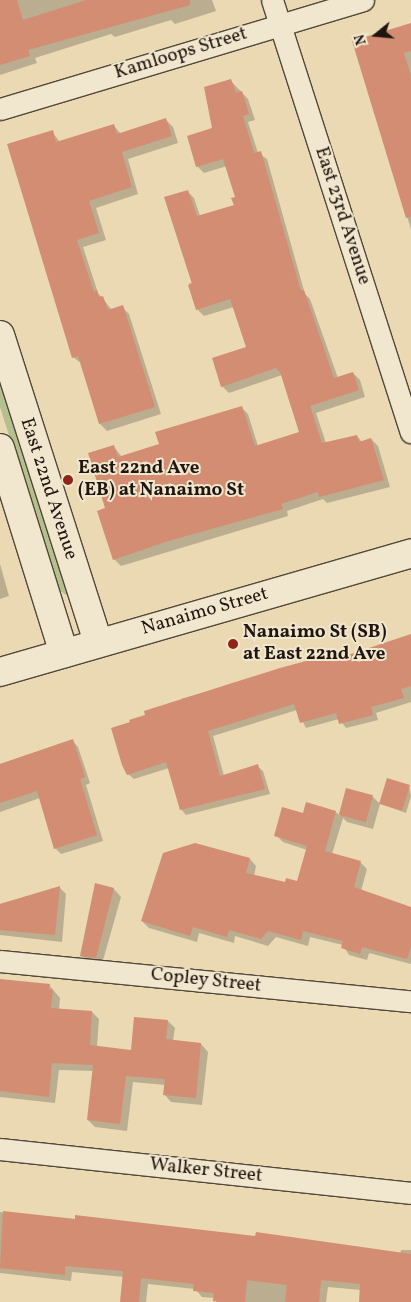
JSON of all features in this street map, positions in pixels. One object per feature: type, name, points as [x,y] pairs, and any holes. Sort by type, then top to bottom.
[{"type":"street","name":"East 23rd Avenue","points":[[272,0],[411,432]]},
{"type":"street","name":"Kamloops Street","points":[[0,109],[363,0]]},
{"type":"street","name":"East 22nd Avenue","points":[[0,335],[98,643]]},
{"type":"street","name":"East 22nd Avenue","points":[[0,448],[64,653]]},
{"type":"street","name":"Nanaimo Street","points":[[0,672],[411,553]]},
{"type":"street","name":"Copley Street","points":[[0,961],[411,1001]]},
{"type":"street","name":"Walker Street","points":[[0,1148],[411,1193]]},
{"type":"green space","points":[[0,361],[70,593],[66,595],[58,589],[0,407]]},
{"type":"building","points":[[0,0],[17,0],[23,20],[86,0],[190,0],[190,5],[28,50],[30,56],[0,65]]},
{"type":"building","points":[[411,23],[411,51],[404,53],[411,76],[411,217],[406,218],[352,41]]},
{"type":"building","points":[[231,79],[236,93],[242,91],[249,114],[243,116],[254,153],[261,151],[301,291],[304,290],[334,378],[353,372],[359,390],[310,406],[322,443],[357,435],[359,442],[371,438],[384,480],[319,497],[318,492],[281,504],[283,509],[165,542],[113,560],[97,511],[105,508],[88,453],[114,445],[118,457],[159,444],[155,432],[242,406],[255,446],[299,432],[280,372],[276,368],[221,387],[212,358],[246,347],[230,299],[196,310],[188,285],[192,284],[164,197],[188,190],[197,216],[234,205],[231,198],[235,197],[223,159],[196,167],[187,136],[212,128],[204,87]]},
{"type":"building","points":[[166,118],[172,136],[122,152],[132,187],[89,201],[99,233],[77,240],[94,292],[97,290],[99,297],[103,296],[108,310],[123,305],[155,407],[99,424],[78,356],[72,358],[7,144],[53,130],[56,142],[114,124],[117,134]]},
{"type":"building","points":[[411,634],[411,686],[401,689],[404,698],[371,707],[373,715],[339,724],[336,713],[300,723],[294,704],[208,731],[220,776],[258,764],[265,789],[180,810],[166,762],[127,775],[122,765],[111,728],[145,715],[144,711],[280,668],[347,650],[348,655]]},
{"type":"building","points":[[73,739],[85,777],[80,779],[97,835],[54,849],[37,791],[0,803],[0,764]]},
{"type":"building","points":[[387,778],[410,785],[402,811],[379,804]]},
{"type":"building","points":[[346,788],[373,795],[366,822],[339,815]]},
{"type":"building","points":[[306,802],[336,811],[325,851],[361,861],[354,887],[411,907],[411,946],[407,959],[362,947],[360,954],[341,948],[343,941],[303,931],[301,940],[268,931],[261,939],[229,930],[227,937],[193,927],[190,936],[141,921],[163,853],[195,843],[250,858],[246,873],[285,882],[286,878],[297,881],[307,846],[274,836],[282,807],[303,813]]},
{"type":"building","points":[[95,883],[114,888],[96,958],[80,956]]},
{"type":"building","points":[[60,886],[55,935],[0,930],[0,904]]},
{"type":"building","points":[[0,979],[50,984],[49,989],[53,990],[51,1008],[92,1011],[90,1045],[131,1050],[134,1017],[168,1020],[166,1039],[201,1043],[196,1098],[163,1095],[165,1079],[126,1076],[120,1124],[87,1120],[93,1065],[52,1063],[49,1097],[0,1091]]},
{"type":"building","points":[[3,1211],[75,1219],[75,1215],[255,1236],[256,1232],[411,1254],[411,1302],[359,1302],[360,1284],[321,1280],[319,1302],[285,1302],[287,1285],[247,1280],[245,1302],[223,1302],[213,1301],[214,1293],[193,1291],[194,1284],[141,1278],[139,1302],[120,1302],[123,1271],[65,1266],[65,1275],[0,1268]]},
{"type":"place","name":"East 22nd Ave (EB) at Nanaimo St","points":[[68,480]]},
{"type":"place","name":"Nanaimo St (SB) at East 22nd Ave","points":[[233,644]]}]
